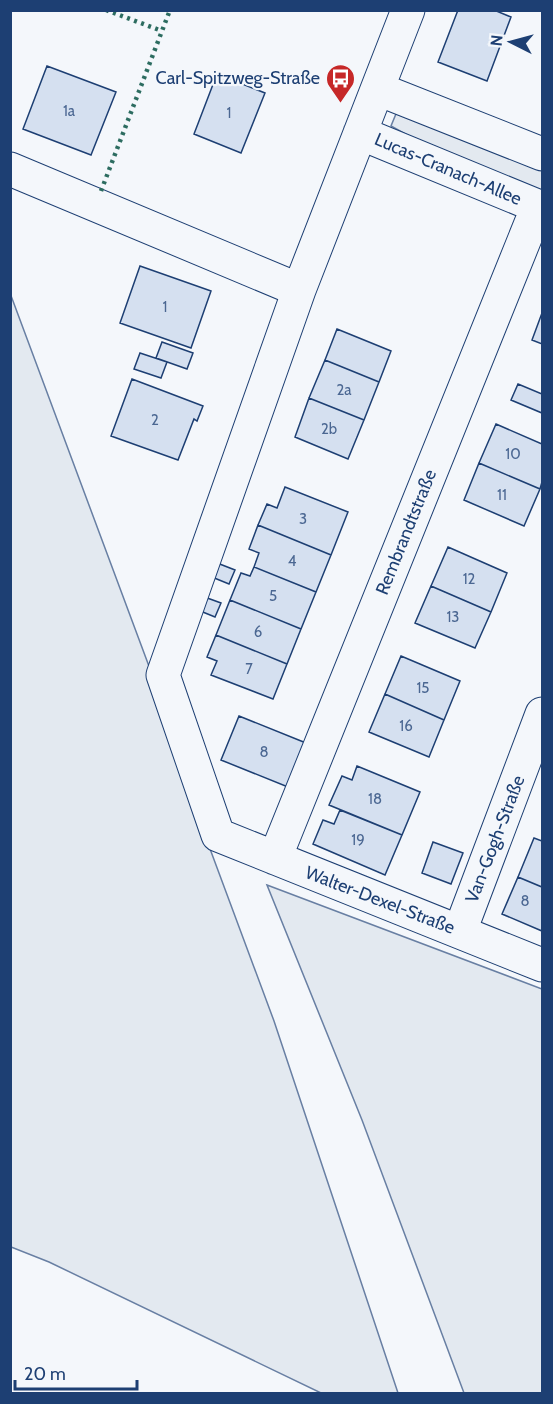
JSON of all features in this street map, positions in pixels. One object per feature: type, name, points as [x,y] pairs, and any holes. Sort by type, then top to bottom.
[{"type":"street","points":[[408,10],[378,89],[543,154]]},
{"type":"street","name":"Lucas-Cranach-Allee","points":[[378,89],[360,133],[540,207]]},
{"type":"street","points":[[10,169],[298,290],[360,133]]},
{"type":"street","name":"Rembrandtstraße","points":[[275,858],[540,207]]},
{"type":"street","name":"Walter-Dexel-Straße","points":[[298,290],[163,675],[218,835],[543,965]]},
{"type":"street","name":"Van-Gogh-Straße","points":[[460,931],[543,714]]},
{"type":"shaded area","points":[[398,109],[542,167],[542,195],[443,155],[391,126]]},
{"type":"shaded area","points":[[10,293],[153,677],[203,830],[274,1021],[398,1393],[321,1393],[49,1262],[11,1247]]},
{"type":"shaded area","points":[[267,885],[542,989],[542,1393],[464,1393],[362,1120]]},
{"type":"building","points":[[458,10],[494,10],[511,17],[487,81],[438,62]]},
{"type":"building","points":[[47,66],[116,92],[91,155],[23,129]]},
{"type":"building","points":[[217,74],[265,93],[241,153],[194,134]]},
{"type":"building","points":[[140,266],[211,291],[191,348],[120,323]]},
{"type":"building","points":[[542,313],[542,344],[532,340]]},
{"type":"building","points":[[337,329],[391,351],[379,382],[325,360]]},
{"type":"building","points":[[162,342],[193,353],[187,369],[156,358]]},
{"type":"building","points":[[140,353],[167,362],[161,378],[134,369]]},
{"type":"building","points":[[325,360],[379,382],[364,420],[309,398]]},
{"type":"building","points":[[132,379],[203,406],[197,421],[194,419],[178,460],[111,436]]},
{"type":"building","points":[[518,384],[542,394],[542,413],[511,400]]},
{"type":"building","points":[[309,398],[364,420],[348,459],[295,437]]},
{"type":"building","points":[[496,424],[542,444],[540,489],[479,463]]},
{"type":"building","points":[[479,463],[540,489],[524,526],[464,500]]},
{"type":"building","points":[[285,487],[348,512],[331,555],[258,525],[267,504],[277,508]]},
{"type":"building","points":[[258,525],[331,555],[316,592],[254,567],[259,553],[249,549]]},
{"type":"building","points":[[448,547],[507,573],[491,612],[431,586]]},
{"type":"building","points":[[212,561],[235,570],[229,584],[207,575]]},
{"type":"building","points":[[254,567],[316,592],[301,629],[230,600],[241,573],[250,576]]},
{"type":"building","points":[[431,586],[491,612],[475,648],[415,623]]},
{"type":"building","points":[[199,595],[221,603],[215,617],[193,608]]},
{"type":"building","points":[[230,600],[301,629],[287,664],[216,635]]},
{"type":"building","points":[[216,635],[287,664],[273,699],[211,675],[217,661],[207,657]]},
{"type":"building","points":[[401,656],[460,681],[444,720],[385,694]]},
{"type":"building","points":[[385,694],[444,720],[429,757],[369,732]]},
{"type":"building","points":[[239,716],[306,743],[288,787],[221,760]]},
{"type":"building","points":[[357,766],[420,792],[402,835],[329,805],[342,776],[352,780]]},
{"type":"building","points":[[340,810],[402,835],[385,875],[313,844],[323,820],[334,824]]},
{"type":"building","points":[[534,838],[542,841],[542,887],[518,877]]},
{"type":"building","points":[[433,842],[463,853],[451,884],[422,873]]},
{"type":"building","points":[[518,877],[542,887],[542,931],[502,914]]},
{"type":"hedge","points":[[106,10],[162,31]]},
{"type":"hedge","points":[[101,191],[170,10]]},
{"type":"place","name":"Carl-Spitzweg-Straße","points":[[341,104]]}]
